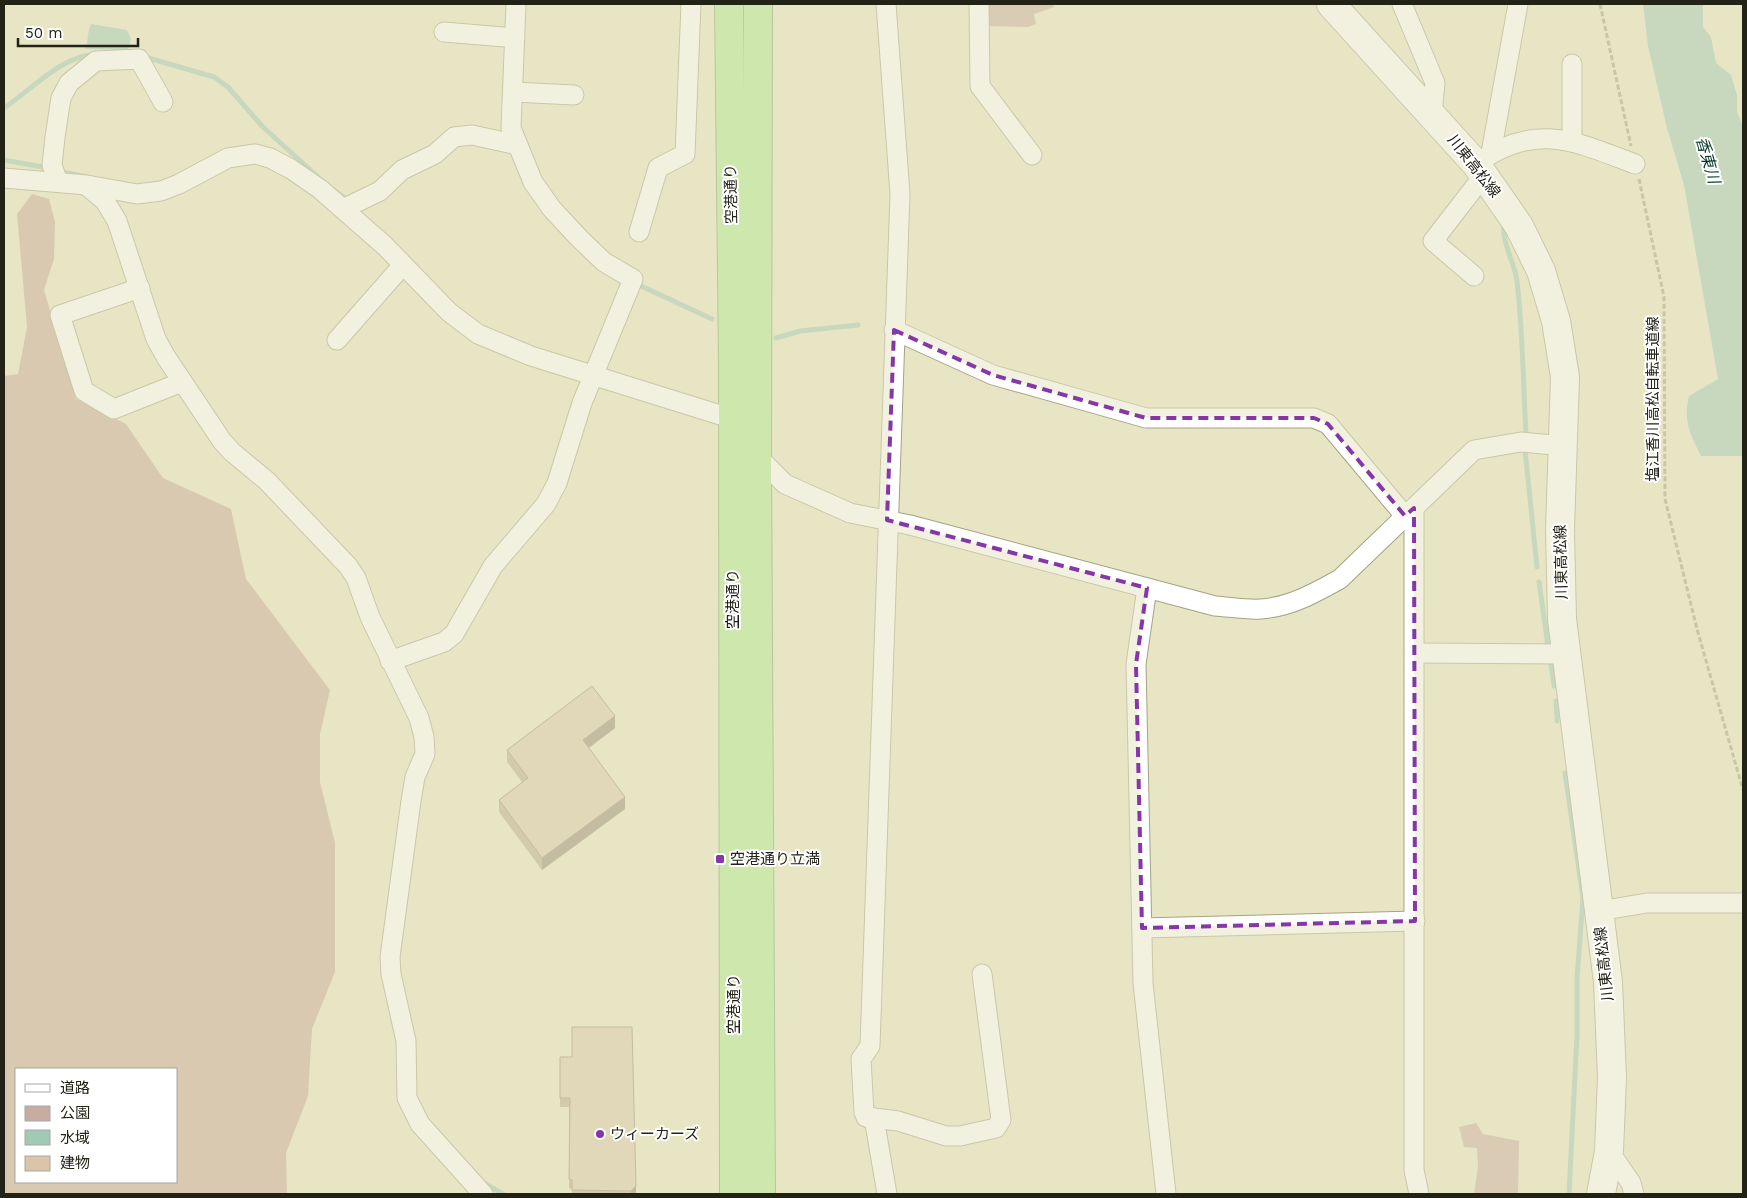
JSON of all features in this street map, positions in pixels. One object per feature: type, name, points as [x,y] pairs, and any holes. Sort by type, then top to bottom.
[{"type":"highway","name":"空港通り","points":[[729,4],[733,419],[734,1194]]},
{"type":"highway","name":"空港通り","points":[[758,4],[757,458],[761,1194]]},
{"type":"main road","name":"川東高松線","points":[[1331,4],[1432,115],[1484,164],[1541,271],[1556,321],[1566,377],[1560,530],[1562,619],[1608,982],[1612,1067],[1609,1152],[1601,1194]]},
{"type":"street","points":[[390,661],[444,642],[454,634],[493,566],[546,504],[557,483],[582,403],[633,278],[604,262],[552,208],[533,182],[511,128],[516,4]]},
{"type":"street","points":[[639,232],[658,168],[684,154],[691,4]]},
{"type":"street","points":[[886,4],[900,194],[887,520],[870,1046],[862,1059],[864,1112],[866,1117],[898,1121],[946,1136],[960,1136],[996,1128],[1001,1120],[982,974]]},
{"type":"street","points":[[980,4],[980,86],[1032,155]]},
{"type":"street","points":[[1402,4],[1435,84],[1432,115]]},
{"type":"street","points":[[1474,276],[1433,241],[1484,164],[1518,4]]},
{"type":"street","points":[[444,32],[514,38]]},
{"type":"street","points":[[58,182],[52,165],[61,98],[70,83],[96,61],[139,59],[163,102]]},
{"type":"street","points":[[1572,64],[1572,142]]},
{"type":"street","points":[[513,92],[574,95]]},
{"type":"street","points":[[343,209],[380,191],[402,170],[435,154],[454,137],[472,135],[518,145]]},
{"type":"street","points":[[1484,164],[1517,141],[1551,138],[1572,142],[1635,164]]},
{"type":"street","points":[[4,178],[87,185],[136,194],[161,191],[179,184],[228,158],[255,154],[270,158],[291,169],[343,209],[462,324],[478,334],[531,356],[733,419],[757,458],[785,484],[817,500],[850,513],[887,520],[1215,606],[1260,610],[1286,605],[1313,594],[1340,579],[1474,450],[1520,442],[1564,446]]},
{"type":"street","points":[[87,185],[105,201],[117,221],[156,339],[182,382],[222,441],[232,452],[267,481],[348,566],[356,578],[370,617],[419,718],[424,737],[425,754],[415,778],[411,801],[390,957],[391,974],[406,1041],[408,1098],[420,1124],[483,1194]]},
{"type":"street","points":[[337,340],[403,265]]},
{"type":"street","points":[[140,288],[60,314],[84,391],[114,409],[182,382]]},
{"type":"street","points":[[894,330],[993,376],[1146,418],[1314,418],[1328,424],[1410,512],[1415,653],[1414,1170],[1419,1194]]},
{"type":"street","points":[[1147,588],[1136,664],[1143,983],[1166,1194]]},
{"type":"street","points":[[1415,653],[1566,654]]},
{"type":"street","points":[[1599,911],[1647,903],[1743,904]]},
{"type":"street","points":[[1142,928],[1415,920]]},
{"type":"street","points":[[874,1118],[887,1194]]},
{"type":"street","points":[[1609,1152],[1631,1182],[1634,1194]]},
{"type":"path","name":"塩江香川高松自転車道線","points":[[1600,4],[1664,297],[1665,499],[1697,629],[1743,790]]},
{"type":"highlighted area","points":[[894,330],[993,375],[1146,418],[1314,418],[1328,424],[1405,516],[1414,508],[1415,921],[1142,928],[1136,664],[1147,588],[887,520]]},
{"type":"green space","points":[[986,4],[1053,4],[1054,7],[1034,14],[1036,24],[1028,27],[985,26]]},
{"type":"green space","points":[[1476,1123],[1483,1134],[1519,1141],[1518,1194],[1474,1194],[1478,1166],[1477,1148],[1464,1147],[1459,1127]]},
{"type":"shaded area","points":[[32,194],[49,199],[55,222],[54,259],[44,290],[76,399],[126,424],[163,478],[231,509],[246,579],[330,690],[320,734],[320,782],[335,843],[335,972],[312,1029],[308,1096],[286,1153],[287,1194],[4,1194],[4,376],[18,374],[27,327],[17,214]]},
{"type":"water","name":"香東川","points":[[1643,4],[1703,4],[1703,27],[1711,37],[1716,63],[1731,75],[1737,95],[1737,111],[1743,127],[1743,456],[1701,456],[1687,420],[1689,396],[1718,379],[1684,185],[1667,128],[1648,46]]},
{"type":"water","points":[[91,24],[127,30],[131,39],[128,50],[85,49]]},
{"type":"building","points":[[592,686],[615,716],[583,740],[625,797],[542,858],[499,800],[528,778],[507,750]]},
{"type":"building","points":[[572,1027],[632,1027],[636,1186],[631,1191],[572,1190],[572,1180],[569,1179],[570,1098],[560,1098],[560,1057],[572,1057]]},
{"type":"waterway","points":[[4,108],[58,68],[70,61],[94,55]]},
{"type":"waterway","points":[[145,57],[214,77],[228,87],[262,126],[318,177]]},
{"type":"waterway","points":[[4,160],[43,167]]},
{"type":"waterway","points":[[58,171],[87,177]]},
{"type":"waterway","points":[[334,190],[346,199],[350,199]]},
{"type":"waterway","points":[[1504,222],[1504,237],[1517,281],[1519,300],[1526,434]]},
{"type":"waterway","points":[[639,285],[712,319]]},
{"type":"waterway","points":[[776,338],[800,331],[858,325]]},
{"type":"waterway","points":[[1525,450],[1537,567]]},
{"type":"waterway","points":[[1539,582],[1548,646]]},
{"type":"waterway","points":[[1551,664],[1554,686]]},
{"type":"waterway","points":[[1556,701],[1557,721]]},
{"type":"waterway","points":[[1565,773],[1583,898],[1577,978],[1577,1035],[1569,1194]]},
{"type":"waterway","points":[[484,1183],[503,1194]]},
{"type":"place","name":"空港通り立満","points":[[720,859]]},
{"type":"place","name":"ウィーカーズ","points":[[600,1134]]}]
